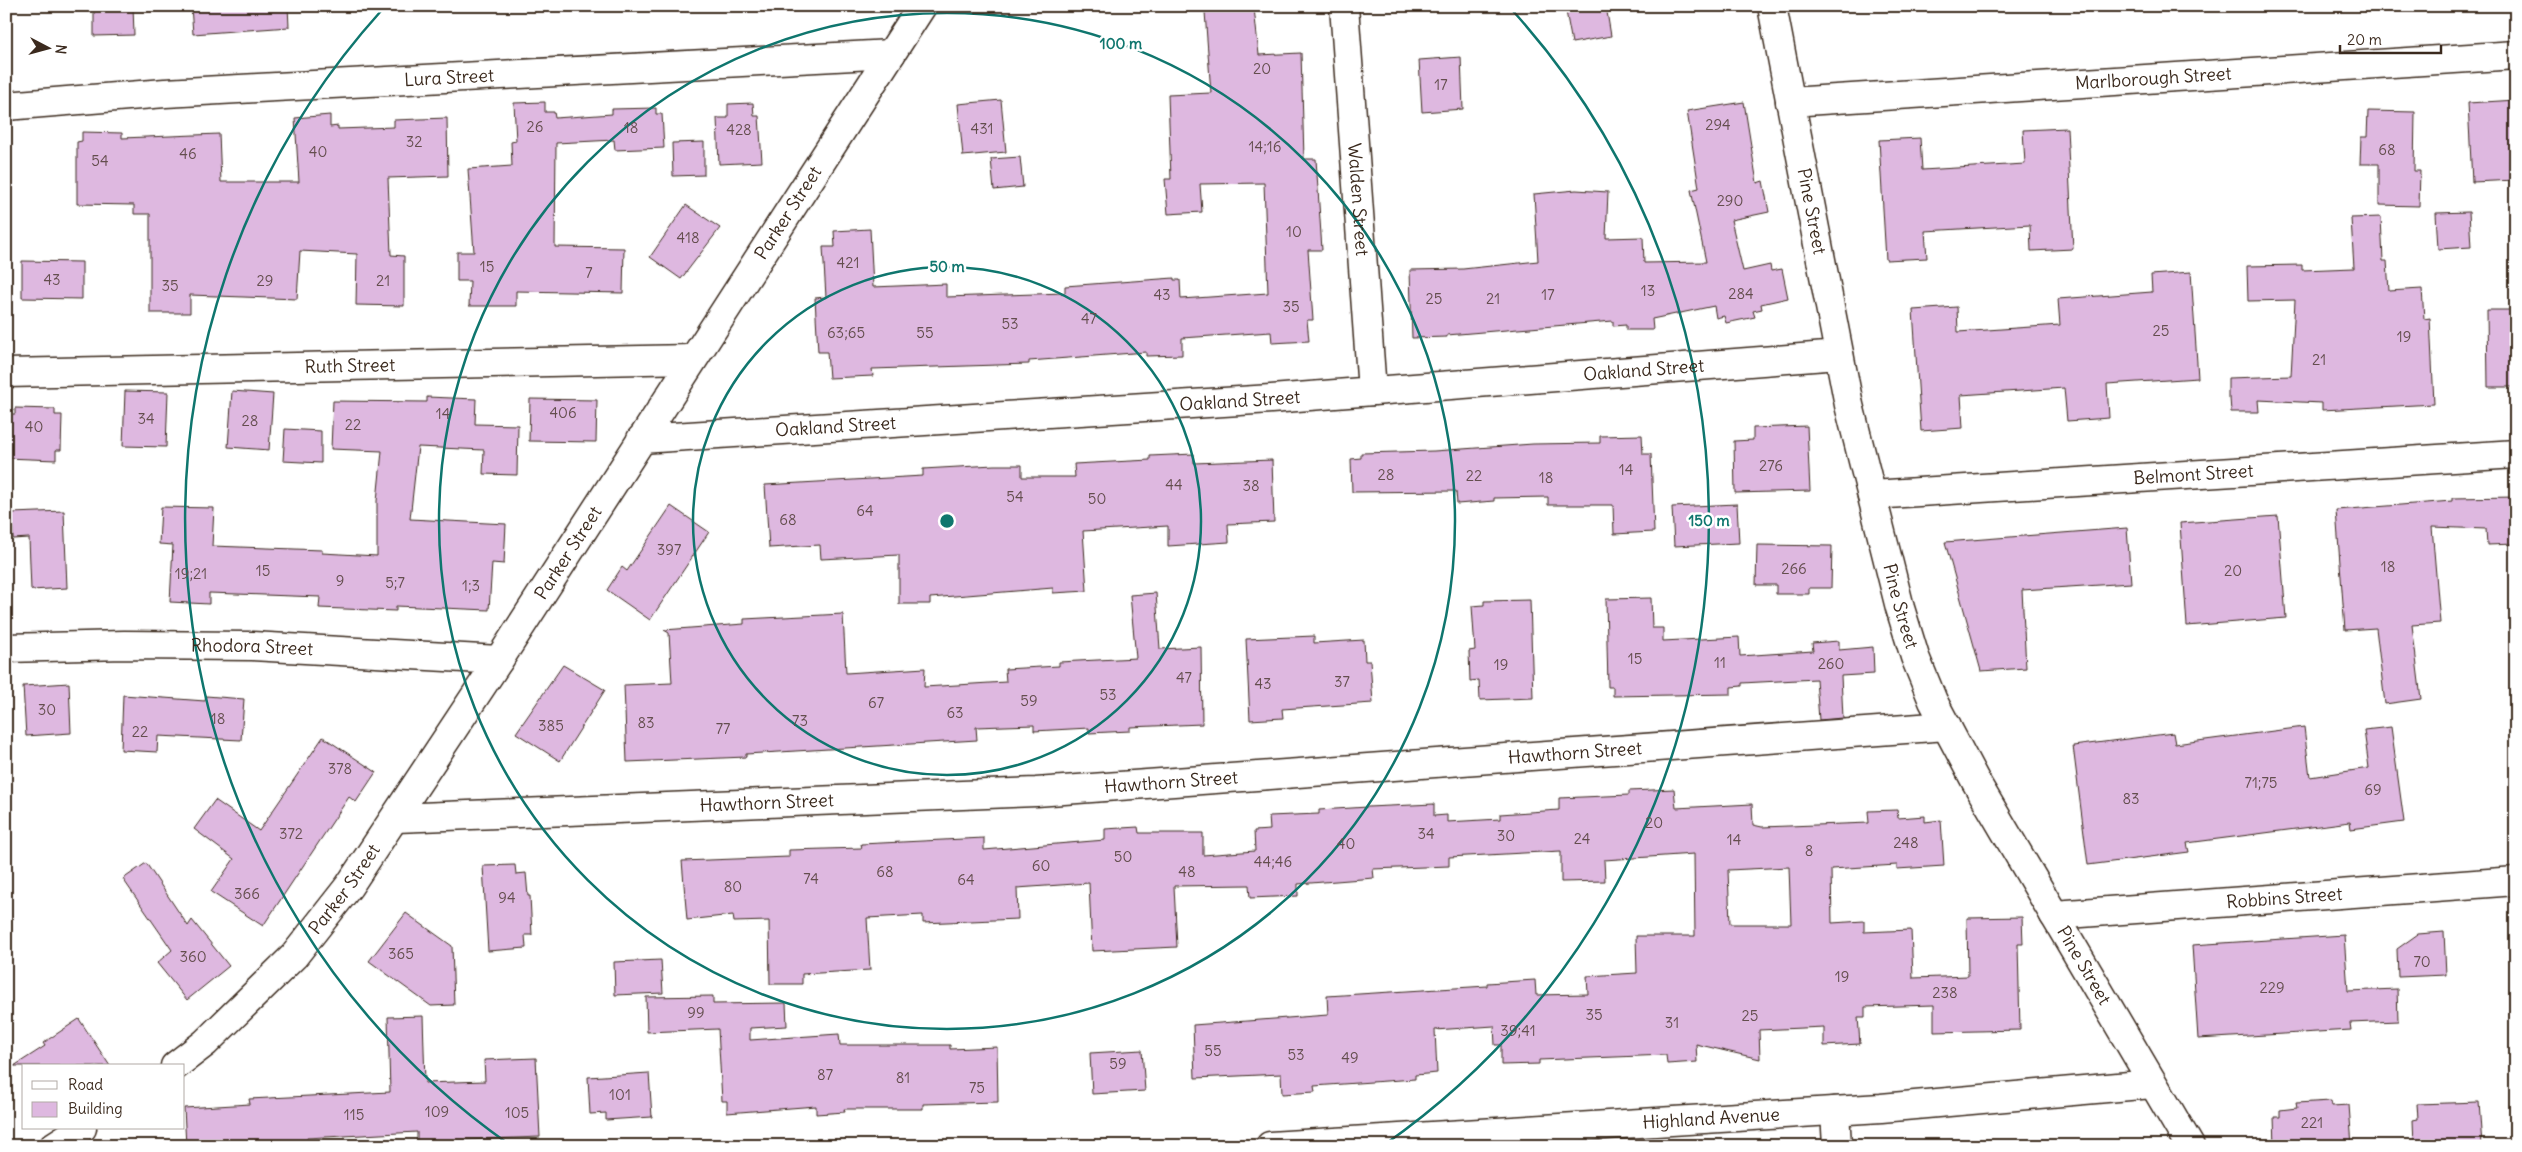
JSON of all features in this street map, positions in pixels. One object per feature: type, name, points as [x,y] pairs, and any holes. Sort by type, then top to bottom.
[{"type":"street","name":"Parker Street","points":[[178,1064],[205,1043],[294,956],[349,886],[396,818],[499,660],[922,6]]},
{"type":"street","name":"Walden Street","points":[[1344,6],[1372,391]]},
{"type":"street","name":"Pine Street","points":[[1772,6],[1839,355],[1900,608],[1915,656],[1933,701],[1976,782],[2190,1146]]},
{"type":"street","name":"Lura Street","points":[[6,106],[175,93],[891,54]]},
{"type":"street","name":"Marlborough Street","points":[[1790,102],[2516,55]]},
{"type":"street","name":"Oakland Street","points":[[641,439],[1372,391],[1839,355]]},
{"type":"street","name":"Ruth Street","points":[[6,373],[692,359]]},
{"type":"street","name":"Belmont Street","points":[[1872,495],[2516,454]]},
{"type":"street","name":"Rhodora Street","points":[[6,648],[124,645],[252,646],[499,660]]},
{"type":"street","name":"Hawthorn Street","points":[[396,818],[1036,792],[1946,726]]},
{"type":"street","name":"Robbins Street","points":[[2054,914],[2516,881]]},
{"type":"street","name":"Highland Avenue","points":[[1270,1146],[1835,1111],[2152,1084]]},
{"type":"street","points":[[1835,1111],[1837,1146]]},
{"type":"street","points":[[54,1146],[79,1130]]},
{"type":"building","points":[[94,6],[133,6],[134,35],[94,36]]},
{"type":"building","points":[[191,6],[288,6],[289,27],[193,34]]},
{"type":"building","points":[[1565,6],[1606,6],[1611,36],[1572,43]]},
{"type":"building","points":[[1254,8],[1259,55],[1301,53],[1304,159],[1316,159],[1322,250],[1308,250],[1313,320],[1307,320],[1309,341],[1272,343],[1271,332],[1182,338],[1182,355],[1146,356],[1146,352],[1029,361],[1029,364],[872,369],[873,376],[829,378],[827,352],[818,352],[815,298],[826,297],[823,247],[835,247],[834,231],[870,229],[873,287],[946,284],[946,297],[1065,293],[1065,286],[1174,278],[1174,280],[1180,280],[1181,299],[1268,293],[1264,183],[1200,184],[1202,212],[1168,214],[1165,179],[1171,179],[1168,95],[1211,93],[1205,12]]},
{"type":"building","points":[[1461,57],[1463,109],[1422,112],[1419,60]]},
{"type":"building","points":[[1001,100],[1006,152],[963,156],[958,104]]},
{"type":"building","points":[[2516,100],[2516,180],[2472,182],[2468,103]]},
{"type":"building","points":[[545,102],[545,112],[554,112],[555,118],[612,114],[612,109],[656,108],[656,114],[662,114],[664,148],[615,150],[614,140],[556,143],[555,247],[624,248],[623,293],[516,291],[516,306],[469,306],[470,281],[457,281],[457,252],[474,252],[468,169],[512,166],[511,142],[516,141],[514,103]]},
{"type":"building","points":[[1744,102],[1757,183],[1763,181],[1769,212],[1731,220],[1743,271],[1770,265],[1771,271],[1782,269],[1788,298],[1761,304],[1762,309],[1753,311],[1755,317],[1726,323],[1724,316],[1716,318],[1714,306],[1652,319],[1653,330],[1626,330],[1626,325],[1613,326],[1613,321],[1447,335],[1447,337],[1412,338],[1410,270],[1463,269],[1538,261],[1534,194],[1576,190],[1608,192],[1606,238],[1643,237],[1644,263],[1706,262],[1691,190],[1699,188],[1687,111]]},
{"type":"building","points":[[753,103],[754,116],[759,116],[762,162],[719,164],[717,118],[728,118],[728,104]]},
{"type":"building","points":[[2368,111],[2415,112],[2414,171],[2420,171],[2419,206],[2379,205],[2379,164],[2360,164],[2361,137],[2367,137]]},
{"type":"building","points":[[330,115],[330,127],[338,126],[338,129],[394,127],[394,120],[447,118],[448,176],[388,178],[391,255],[404,256],[404,306],[356,305],[357,254],[300,251],[297,299],[190,295],[190,313],[150,313],[150,214],[134,214],[134,205],[77,204],[77,142],[82,141],[82,132],[122,133],[122,138],[219,134],[221,182],[299,182],[295,118]]},
{"type":"building","points":[[2067,128],[2073,249],[2031,251],[2030,225],[1925,231],[1927,258],[1886,260],[1879,140],[1920,138],[1922,170],[2025,164],[2023,130]]},
{"type":"building","points":[[704,142],[704,175],[673,176],[672,143]]},
{"type":"building","points":[[1020,157],[1023,187],[994,190],[991,159]]},
{"type":"building","points":[[686,205],[720,228],[681,279],[650,257]]},
{"type":"building","points":[[2469,212],[2471,247],[2438,249],[2436,213]]},
{"type":"building","points":[[2381,217],[2383,261],[2387,261],[2389,291],[2422,289],[2424,319],[2430,318],[2434,404],[2322,410],[2322,403],[2258,400],[2259,412],[2231,412],[2230,398],[2228,398],[2228,378],[2291,376],[2295,300],[2248,301],[2247,266],[2302,265],[2302,270],[2354,268],[2351,218]]},
{"type":"building","points":[[22,261],[82,262],[82,299],[22,298]]},
{"type":"building","points":[[2191,272],[2198,378],[2107,384],[2109,418],[2067,421],[2064,388],[1961,395],[1963,428],[1921,431],[1913,310],[1957,307],[1958,332],[2060,325],[2058,299],[2152,292],[2151,275]]},
{"type":"building","points":[[2487,310],[2516,310],[2516,387],[2488,387]]},
{"type":"building","points":[[125,391],[168,392],[166,447],[123,446]]},
{"type":"building","points":[[232,391],[273,394],[269,450],[228,447]]},
{"type":"building","points":[[427,397],[476,399],[475,424],[518,425],[517,475],[483,474],[484,450],[418,447],[410,519],[506,524],[504,564],[492,563],[489,610],[396,606],[396,611],[319,608],[320,597],[209,593],[209,604],[170,602],[173,545],[159,544],[161,507],[214,508],[212,546],[322,550],[322,553],[377,556],[377,501],[382,451],[331,449],[333,401],[427,402]]},
{"type":"building","points":[[530,399],[597,400],[596,442],[529,441]]},
{"type":"building","points":[[15,408],[55,409],[55,415],[62,415],[61,450],[56,450],[56,460],[6,458],[6,414],[15,414]]},
{"type":"building","points":[[1807,426],[1810,491],[1735,493],[1734,441],[1753,440],[1753,428]]},
{"type":"building","points":[[285,429],[321,431],[321,463],[283,461]]},
{"type":"building","points":[[1642,435],[1643,454],[1651,454],[1654,532],[1614,534],[1613,505],[1548,505],[1548,497],[1494,498],[1494,501],[1457,504],[1456,491],[1352,492],[1351,459],[1361,458],[1361,453],[1434,451],[1533,444],[1600,443],[1600,436]]},
{"type":"building","points":[[1194,454],[1194,463],[1272,460],[1274,522],[1228,524],[1229,542],[1168,546],[1168,526],[1083,531],[1087,591],[1053,593],[1053,588],[930,598],[930,604],[899,604],[899,555],[821,559],[820,545],[769,548],[765,485],[923,476],[923,469],[994,465],[1022,465],[1022,477],[1075,477],[1074,464],[1150,460],[1150,456]]},
{"type":"building","points":[[2516,497],[2516,544],[2487,545],[2486,529],[2432,527],[2440,623],[2412,625],[2421,699],[2385,704],[2376,628],[2345,630],[2336,510],[2452,501],[2452,498]]},
{"type":"building","points":[[1737,504],[1739,543],[1674,546],[1672,507]]},
{"type":"building","points":[[671,506],[709,532],[650,620],[607,590],[622,567],[627,571]]},
{"type":"building","points":[[64,511],[67,588],[31,590],[29,538],[13,539],[12,513]]},
{"type":"building","points":[[2278,516],[2286,618],[2187,626],[2180,523]]},
{"type":"building","points":[[2127,528],[2131,583],[2022,590],[2026,668],[1981,671],[1945,542]]},
{"type":"building","points":[[1757,545],[1832,546],[1831,588],[1809,588],[1809,594],[1776,594],[1776,585],[1756,585]]},
{"type":"building","points":[[1156,593],[1160,649],[1201,647],[1202,724],[1130,727],[1130,731],[1089,733],[1089,728],[1034,731],[1034,725],[976,727],[977,740],[746,754],[746,757],[627,762],[624,685],[672,683],[669,633],[664,630],[744,624],[744,619],[843,614],[846,673],[925,668],[924,687],[1006,682],[1005,669],[1059,666],[1059,662],[1136,658],[1130,595]]},
{"type":"building","points":[[1651,598],[1652,628],[1663,628],[1663,641],[1739,637],[1740,656],[1813,651],[1812,643],[1839,641],[1839,650],[1873,647],[1874,674],[1841,676],[1843,718],[1819,720],[1816,679],[1742,683],[1742,686],[1731,687],[1731,694],[1613,696],[1613,687],[1608,687],[1606,599]]},
{"type":"building","points":[[1530,600],[1533,698],[1480,700],[1479,680],[1470,681],[1469,651],[1475,650],[1472,606],[1484,605],[1484,601]]},
{"type":"building","points":[[1314,636],[1314,643],[1364,640],[1365,661],[1370,661],[1373,703],[1282,709],[1283,718],[1250,720],[1246,639]]},
{"type":"building","points":[[563,665],[605,690],[560,761],[516,733]]},
{"type":"building","points":[[69,683],[71,733],[26,736],[23,686]]},
{"type":"building","points":[[123,695],[205,701],[206,696],[244,699],[241,740],[158,736],[157,752],[121,750]]},
{"type":"building","points":[[2304,727],[2310,777],[2369,768],[2364,730],[2391,727],[2404,822],[2351,829],[2350,822],[2187,843],[2189,852],[2088,865],[2073,746],[2173,733],[2175,744]]},
{"type":"building","points":[[323,737],[376,772],[356,802],[349,797],[263,926],[211,892],[234,859],[194,829],[215,800],[259,831]]},
{"type":"building","points":[[1674,789],[1676,808],[1752,804],[1753,825],[1762,827],[1869,823],[1868,811],[1897,810],[1898,818],[1925,816],[1925,822],[1941,820],[1944,866],[1897,869],[1897,865],[1831,869],[1832,923],[1864,921],[1864,932],[1911,930],[1913,978],[1968,976],[1967,918],[2022,917],[2023,944],[2018,944],[2020,1030],[1934,1032],[1934,1005],[1865,1007],[1865,1017],[1858,1017],[1860,1044],[1824,1046],[1824,1027],[1759,1030],[1760,1059],[1696,1044],[1697,1062],[1667,1064],[1666,1055],[1539,1060],[1539,1064],[1501,1065],[1501,1045],[1495,1045],[1494,1026],[1435,1030],[1437,1073],[1415,1075],[1415,1079],[1314,1086],[1315,1092],[1282,1094],[1281,1074],[1195,1078],[1193,1025],[1328,1015],[1327,996],[1487,986],[1487,983],[1535,980],[1536,995],[1588,994],[1587,976],[1637,973],[1636,936],[1695,936],[1694,854],[1604,860],[1605,881],[1561,882],[1561,851],[1449,857],[1449,866],[1373,869],[1374,878],[1298,884],[1298,896],[1250,898],[1249,885],[1174,886],[1177,947],[1092,951],[1089,883],[1017,888],[1018,919],[923,923],[923,915],[867,918],[870,970],[802,974],[802,984],[770,984],[769,921],[734,922],[733,915],[687,920],[682,861],[789,857],[789,850],[862,848],[861,844],[984,838],[984,850],[1105,840],[1105,829],[1138,827],[1139,833],[1203,833],[1203,855],[1255,851],[1254,831],[1270,830],[1269,816],[1319,814],[1319,810],[1434,804],[1434,816],[1447,815],[1447,822],[1500,819],[1500,814],[1559,810],[1559,798],[1629,795],[1629,791]],"holes":[[[1789,867],[1791,924],[1730,924],[1728,870]]]},
{"type":"building","points":[[146,863],[188,926],[192,920],[229,966],[187,1000],[157,963],[172,950],[123,879]]},
{"type":"building","points":[[515,865],[516,874],[526,873],[528,896],[530,896],[532,935],[525,935],[526,948],[488,951],[483,866]]},
{"type":"building","points":[[406,913],[452,946],[454,1005],[431,1006],[369,961]]},
{"type":"building","points":[[2444,932],[2446,975],[2398,977],[2397,949],[2418,934]]},
{"type":"building","points":[[2344,935],[2348,991],[2397,989],[2398,1021],[2350,1023],[2351,1030],[2198,1039],[2192,945]]},
{"type":"building","points":[[661,960],[663,993],[615,995],[614,962]]},
{"type":"building","points":[[713,996],[713,1004],[786,1003],[787,1026],[750,1028],[750,1040],[839,1034],[840,1045],[950,1045],[950,1049],[997,1047],[998,1102],[923,1104],[923,1109],[844,1109],[845,1112],[816,1114],[816,1106],[727,1113],[727,1101],[722,1101],[718,1029],[647,1032],[646,997]]},
{"type":"building","points":[[423,1016],[425,1083],[485,1081],[484,1060],[536,1058],[540,1137],[417,1142],[417,1132],[307,1138],[307,1146],[186,1146],[185,1108],[250,1104],[249,1099],[390,1092],[388,1017]]},
{"type":"building","points":[[79,1019],[109,1064],[22,1064],[22,1066],[14,1066],[45,1046],[43,1043]]},
{"type":"building","points":[[1142,1050],[1145,1091],[1092,1094],[1090,1053]]},
{"type":"building","points":[[649,1073],[652,1117],[606,1120],[606,1113],[590,1114],[588,1077]]},
{"type":"building","points":[[2331,1101],[2332,1106],[2349,1105],[2352,1146],[2275,1146],[2274,1117],[2280,1117],[2280,1110],[2297,1108],[2296,1103]]},
{"type":"building","points":[[2479,1102],[2482,1146],[2414,1146],[2413,1120],[2418,1119],[2417,1104]]}]
